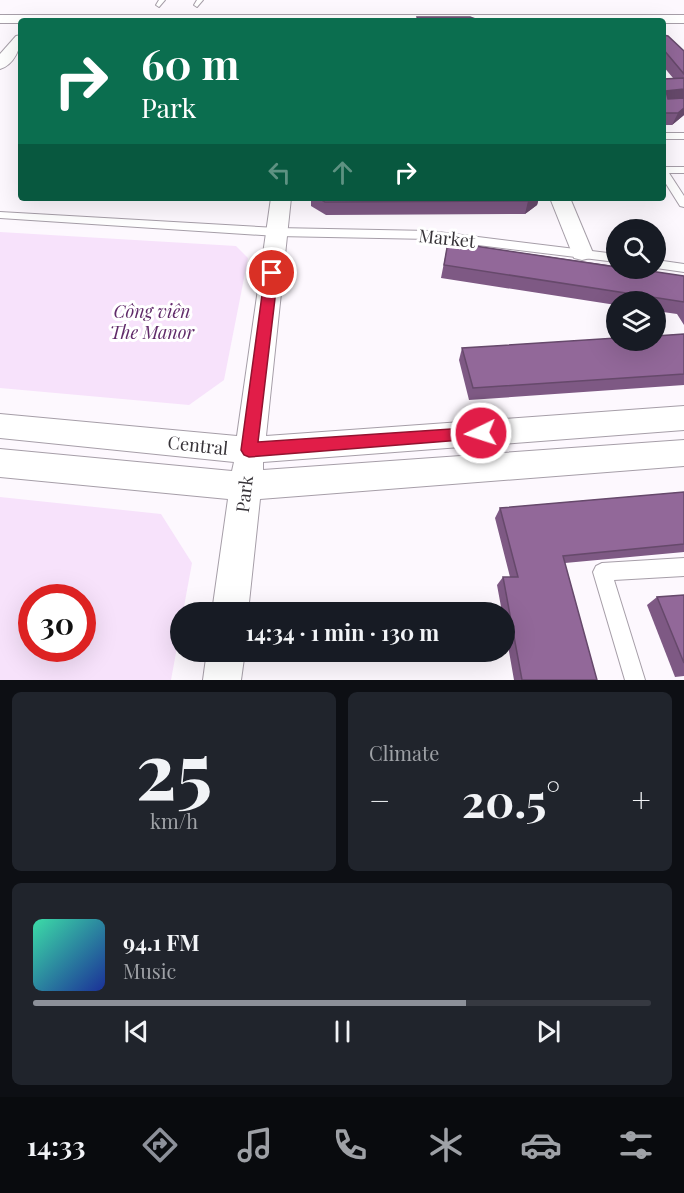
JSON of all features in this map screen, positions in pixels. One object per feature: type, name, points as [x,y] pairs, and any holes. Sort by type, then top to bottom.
[{"type":"street","points":[[156,3],[391,5],[449,18]]},
{"type":"street","points":[[0,19],[18,19]]},
{"type":"street","points":[[666,19],[684,19]]},
{"type":"street","points":[[0,64],[18,43]]},
{"type":"street","name":"Park","points":[[231,602],[281,201]]},
{"type":"street","points":[[561,201],[582,254]]},
{"type":"street","name":"Central","points":[[0,426],[249,450],[684,418]]},
{"type":"street","name":"Central","points":[[0,463],[244,486],[684,453]]},
{"type":"street","points":[[222,680],[224,662]]},
{"type":"lane","points":[[666,136],[684,136]]},
{"type":"lane","points":[[666,171],[684,170]]},
{"type":"lane","points":[[666,176],[684,204]]},
{"type":"lane","name":"Market","points":[[0,215],[277,232],[430,235],[606,257]]},
{"type":"lane","points":[[666,265],[684,268]]},
{"type":"lane","points":[[635,680],[602,572],[684,567]]},
{"type":"green space","name":"Công viên The Manor","points":[[0,232],[236,246],[248,258],[224,380],[189,405],[0,388]]},
{"type":"green space","points":[[0,497],[161,514],[192,563],[185,602],[170,602],[170,662],[174,662],[171,680],[0,680]]},
{"type":"building","points":[[417,17],[473,18],[417,18]]},
{"type":"building","points":[[666,36],[684,51],[684,74],[666,53]]},
{"type":"building","points":[[684,78],[684,89],[666,91],[666,79]]},
{"type":"building","points":[[666,91],[668,99],[684,98],[684,108],[678,113],[666,113]]},
{"type":"building","points":[[323,201],[528,201],[325,202]]},
{"type":"building","points":[[448,242],[606,266],[606,279],[666,279],[666,273],[684,276],[684,302],[666,299],[666,291],[613,291],[444,265]]},
{"type":"building","points":[[684,334],[684,374],[473,388],[462,348],[606,339],[606,351],[666,351],[666,335]]},
{"type":"building","points":[[684,492],[684,544],[563,556],[597,680],[522,680],[515,642],[515,602],[508,602],[503,577],[518,577],[500,508]]},
{"type":"building","points":[[684,595],[684,663],[657,597]]},
{"type":"route","points":[[272,273],[249,450],[481,433]]}]
